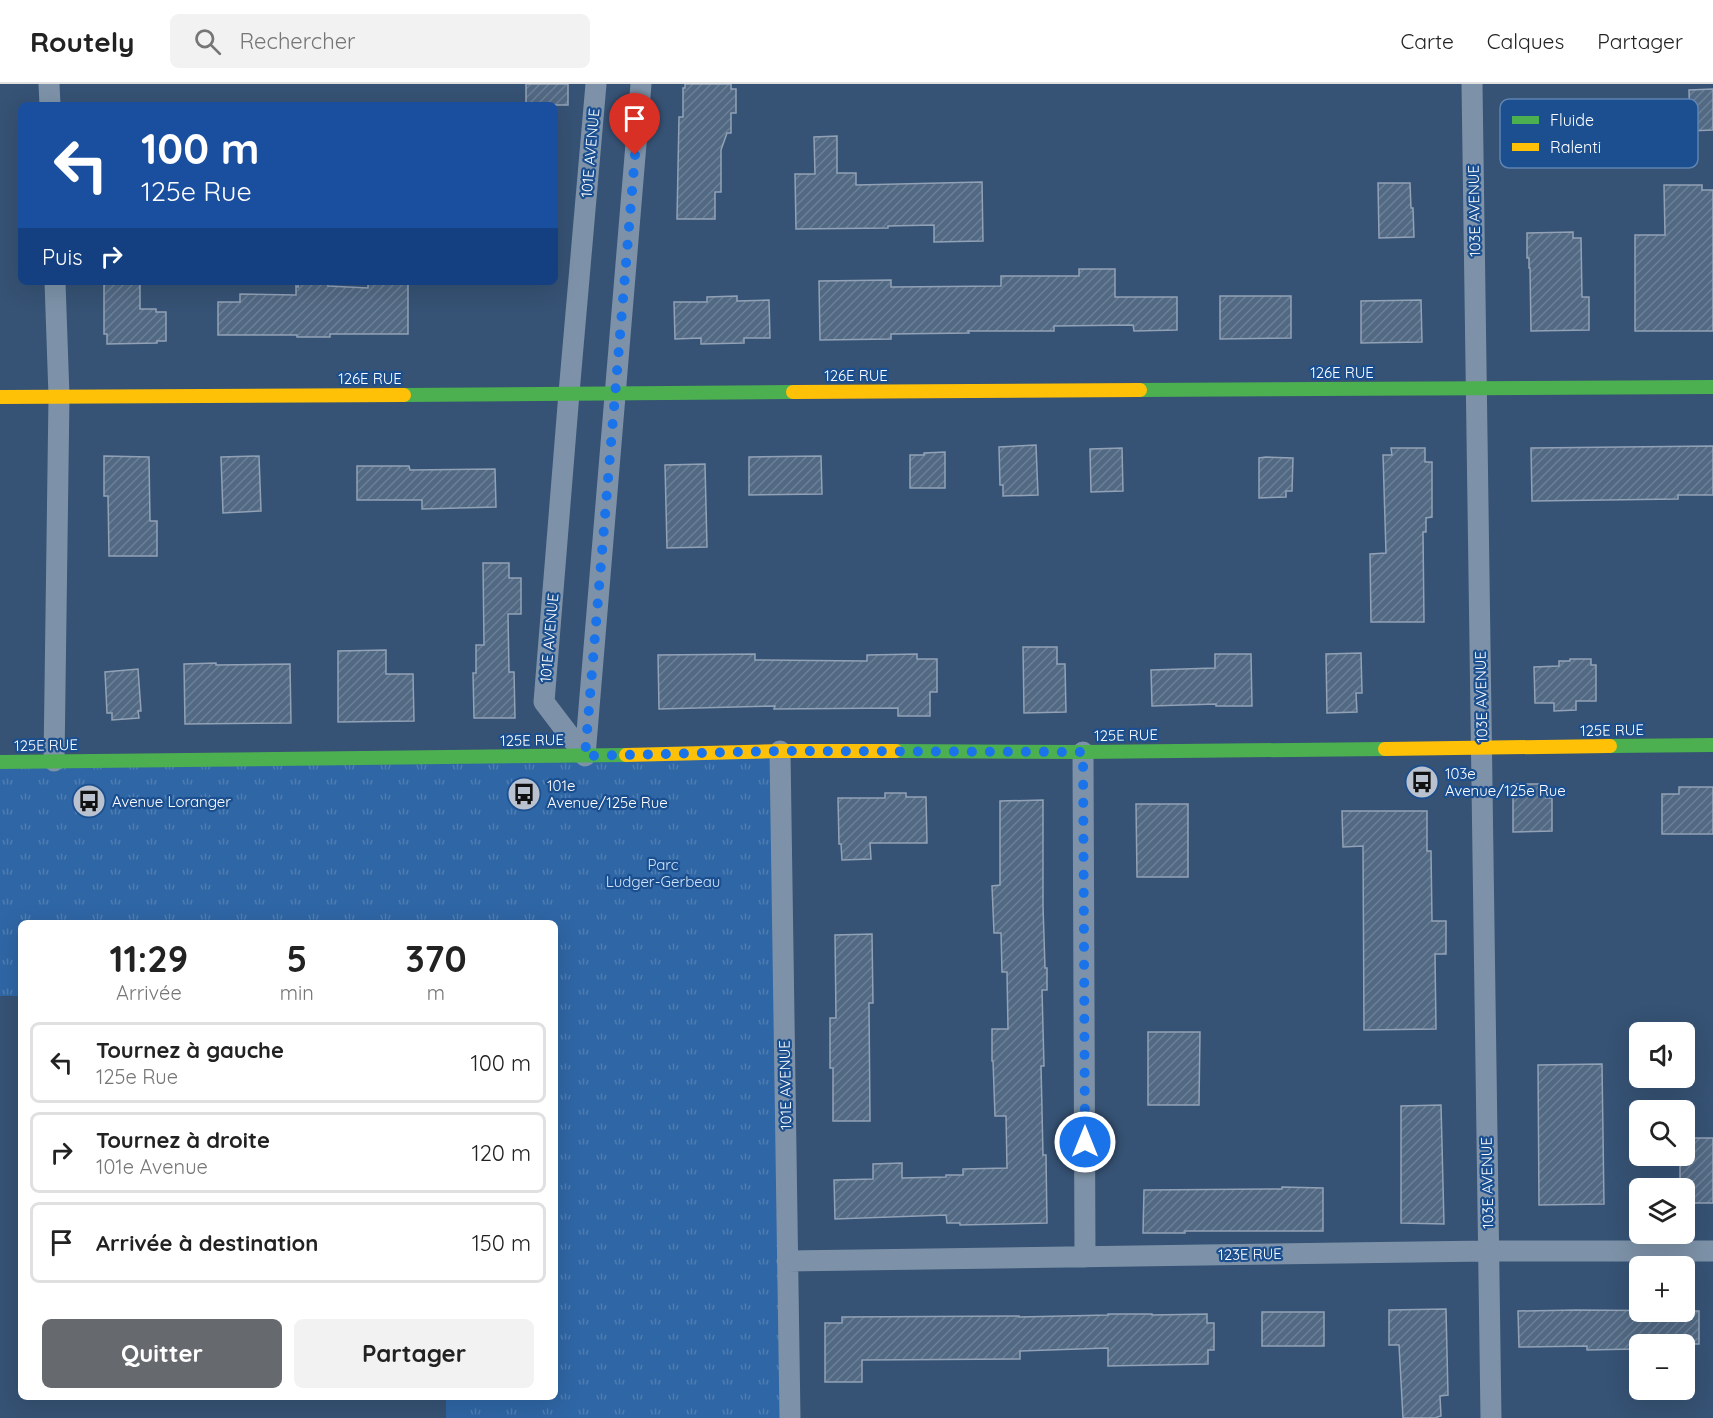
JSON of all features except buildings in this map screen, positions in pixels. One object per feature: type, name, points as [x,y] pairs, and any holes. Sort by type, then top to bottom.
[{"type":"main road","name":"126E RUE","points":[[0,397],[1713,387]]},
{"type":"main road","name":"125E RUE","points":[[0,762],[585,756],[780,751],[1083,752],[1713,745]]},
{"type":"street","points":[[49,84],[50,102]]},
{"type":"street","name":"101E AVENUE","points":[[585,756],[544,702],[596,84]]},
{"type":"street","points":[[585,756],[641,84]]},
{"type":"street","name":"103E AVENUE","points":[[1472,84],[1491,1418]]},
{"type":"street","points":[[54,761],[59,396],[55,285]]},
{"type":"street","name":"101E AVENUE","points":[[780,751],[790,1418]]},
{"type":"street","points":[[1083,752],[1085,1257]]},
{"type":"street","name":"123E RUE","points":[[788,1261],[1488,1251],[1713,1251]]},
{"type":"green space","name":"Parc Ludger-Gerbeau","points":[[780,751],[790,1418],[446,1418],[446,1400],[558,1400],[558,920],[18,920],[18,996],[0,996],[0,762]]},
{"type":"traffic: fast","points":[[1140,390],[1713,387]]},
{"type":"traffic: fast","points":[[404,395],[793,392]]},
{"type":"traffic: fast","points":[[1610,746],[1713,745]]},
{"type":"traffic: fast","points":[[896,751],[1385,749]]},
{"type":"traffic: fast","points":[[0,762],[626,755]]},
{"type":"traffic: slow","points":[[793,392],[1140,390]]},
{"type":"traffic: slow","points":[[0,397],[404,395]]},
{"type":"traffic: slow","points":[[1385,749],[1610,746]]},
{"type":"traffic: slow","points":[[626,755],[896,751]]},
{"type":"place","name":"103e Avenue/125e Rue","points":[[1422,782]]},
{"type":"place","name":"101e Avenue/125e Rue","points":[[524,794]]},
{"type":"place","name":"Avenue Loranger","points":[[89,801]]},
{"type":"route","points":[[635,155],[585,756],[780,751],[1083,752],[1085,1142]]}]
